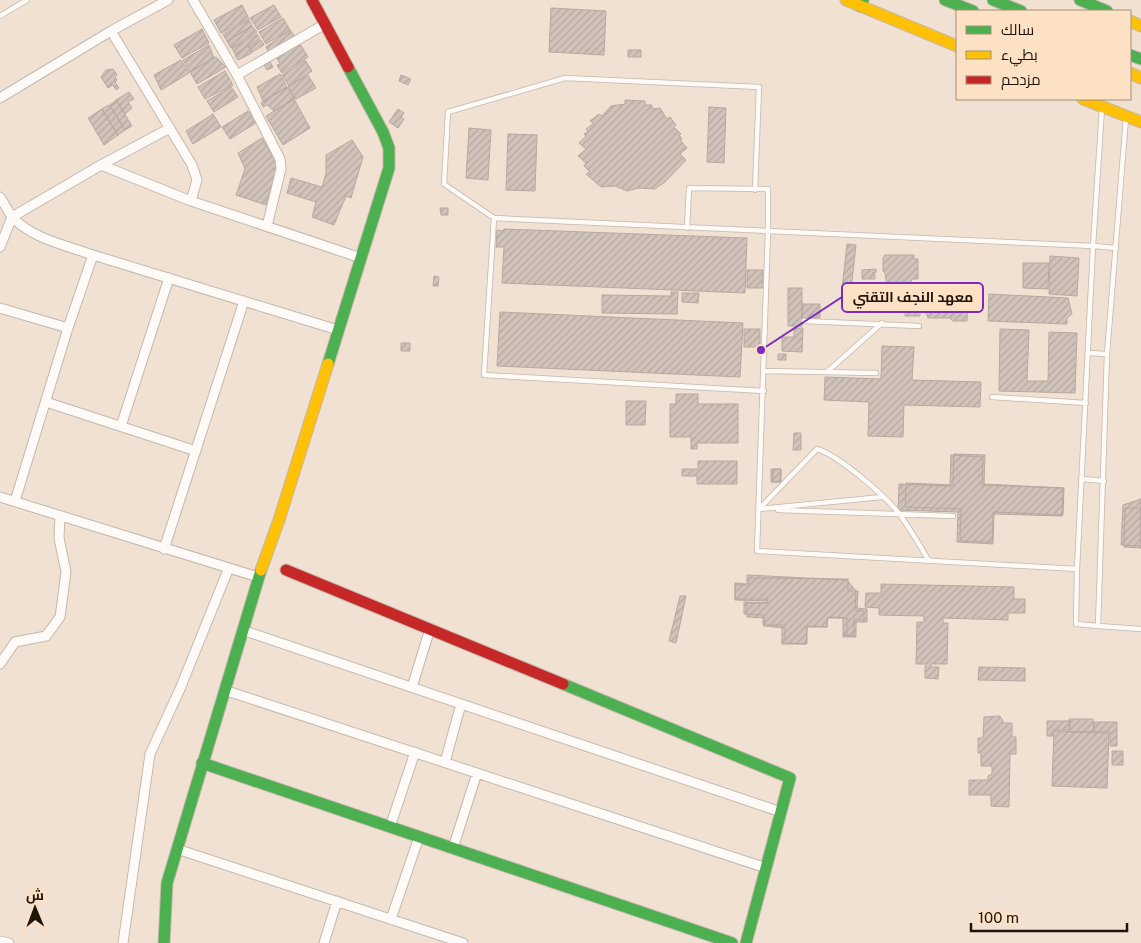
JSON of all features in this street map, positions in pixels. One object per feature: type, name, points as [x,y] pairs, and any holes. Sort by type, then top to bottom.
[{"type":"main road","points":[[164,943],[167,883],[258,577],[279,520],[389,168],[389,148],[383,132],[312,0]]},
{"type":"main road","points":[[846,0],[861,3],[956,46]]},
{"type":"main road","points":[[945,0],[970,10]]},
{"type":"main road","points":[[993,0],[1018,10]]},
{"type":"main road","points":[[1080,0],[1105,10]]},
{"type":"main road","points":[[1085,100],[1141,122]]},
{"type":"main road","points":[[286,570],[790,778],[746,943]]},
{"type":"main road","points":[[202,763],[732,943]]},
{"type":"street","points":[[0,98],[111,31],[168,0]]},
{"type":"street","points":[[194,0],[237,75],[281,164],[267,226]]},
{"type":"street","points":[[237,75],[325,24]]},
{"type":"street","points":[[111,31],[195,173],[196,188],[191,201]]},
{"type":"street","points":[[0,248],[12,217],[101,165],[170,128]]},
{"type":"street","points":[[101,165],[191,201],[361,258]]},
{"type":"street","points":[[0,197],[12,217],[34,234],[93,255],[338,330]]},
{"type":"street","points":[[15,501],[68,328],[93,255]]},
{"type":"street","points":[[121,426],[169,278]]},
{"type":"street","points":[[164,549],[244,301]]},
{"type":"street","points":[[0,308],[68,328]]},
{"type":"street","points":[[46,402],[196,451]]},
{"type":"street","points":[[0,497],[228,570],[258,577]]},
{"type":"street","points":[[0,664],[15,642],[46,636],[60,617],[66,572],[59,538],[60,516]]},
{"type":"street","points":[[123,943],[150,754],[180,689],[228,570]]},
{"type":"street","points":[[412,687],[430,629]]},
{"type":"street","points":[[242,630],[781,812]]},
{"type":"street","points":[[224,690],[766,868]]},
{"type":"street","points":[[445,762],[462,704]]},
{"type":"street","points":[[390,827],[415,752]]},
{"type":"street","points":[[453,848],[477,773]]},
{"type":"street","points":[[392,919],[419,837]]},
{"type":"street","points":[[177,849],[463,943]]},
{"type":"street","points":[[324,943],[336,901]]},
{"type":"street","points":[[0,942],[8,943]]},
{"type":"lane","points":[[0,16],[27,0]]},
{"type":"lane","points":[[755,190],[759,87],[565,78],[448,112],[444,184],[494,218],[1116,248]]},
{"type":"lane","points":[[1102,107],[1093,246],[1076,624],[1141,628]]},
{"type":"lane","points":[[1098,626],[1107,354],[1126,117]]},
{"type":"lane","points":[[687,228],[689,188],[768,190],[764,391],[757,551],[1077,569]]},
{"type":"lane","points":[[494,218],[484,375],[764,391]]},
{"type":"lane","points":[[804,321],[919,326]]},
{"type":"lane","points":[[828,371],[882,323]]},
{"type":"lane","points":[[1089,353],[1107,354]]},
{"type":"lane","points":[[764,371],[876,372]]},
{"type":"lane","points":[[992,397],[1086,403]]},
{"type":"lane","points":[[759,509],[817,449],[830,453],[900,514],[929,561]]},
{"type":"lane","points":[[1083,480],[1104,481]]},
{"type":"lane","points":[[759,509],[882,497]]},
{"type":"lane","points":[[759,509],[953,516]]},
{"type":"building","points":[[242,5],[249,19],[221,33],[214,20]]},
{"type":"building","points":[[274,5],[281,17],[258,30],[250,18]]},
{"type":"building","points":[[551,8],[606,11],[604,55],[549,52]]},
{"type":"building","points":[[283,18],[290,30],[266,44],[259,32]]},
{"type":"building","points":[[249,20],[252,26],[227,41],[223,34]]},
{"type":"building","points":[[252,26],[257,32],[231,48],[227,41]]},
{"type":"building","points":[[202,29],[209,43],[182,58],[174,45]]},
{"type":"building","points":[[290,30],[295,37],[269,53],[266,47]]},
{"type":"building","points":[[257,34],[260,39],[235,54],[232,48]]},
{"type":"building","points":[[261,40],[264,45],[252,52],[249,47]]},
{"type":"building","points":[[300,44],[308,57],[282,73],[277,65],[280,64],[277,58]]},
{"type":"building","points":[[209,45],[214,58],[190,72],[183,60]]},
{"type":"building","points":[[248,46],[252,53],[238,60],[235,55]]},
{"type":"building","points":[[628,50],[641,50],[641,57],[628,57]]},
{"type":"building","points":[[216,57],[226,67],[197,84],[190,72]]},
{"type":"building","points":[[181,60],[189,73],[161,90],[154,75]]},
{"type":"building","points":[[305,60],[312,71],[289,86],[282,75]]},
{"type":"building","points":[[270,62],[273,67],[267,70],[264,65]]},
{"type":"building","points":[[113,69],[117,75],[115,82],[119,88],[116,90],[113,85],[108,88],[101,77],[106,70]]},
{"type":"building","points":[[225,71],[233,85],[205,99],[198,87]]},
{"type":"building","points":[[280,74],[287,87],[263,101],[257,87]]},
{"type":"building","points":[[308,75],[316,88],[296,99],[288,87]]},
{"type":"building","points":[[401,75],[411,79],[408,85],[399,81]]},
{"type":"building","points":[[231,87],[238,97],[214,112],[207,101]]},
{"type":"building","points":[[287,87],[295,99],[274,111],[267,105],[263,107],[261,103]]},
{"type":"building","points":[[129,92],[134,99],[128,102],[132,108],[125,114],[116,100]]},
{"type":"building","points":[[294,99],[310,128],[283,145],[266,116]]},
{"type":"building","points":[[116,100],[132,126],[125,130],[110,105]]},
{"type":"building","points":[[625,100],[645,101],[645,105],[652,105],[652,109],[660,108],[667,119],[670,117],[676,125],[674,127],[681,134],[679,135],[682,139],[680,140],[687,148],[680,154],[686,160],[665,182],[655,189],[639,188],[627,191],[615,186],[601,187],[586,174],[590,172],[584,166],[586,163],[578,156],[586,149],[579,143],[586,136],[584,134],[588,132],[586,129],[594,123],[590,121],[599,114],[602,116],[611,106],[625,104]]},
{"type":"building","points":[[109,105],[125,130],[118,135],[102,109]]},
{"type":"building","points":[[709,107],[726,108],[724,163],[707,162]]},
{"type":"building","points":[[102,109],[118,135],[104,145],[88,118]]},
{"type":"building","points":[[398,109],[404,113],[401,117],[404,119],[398,128],[389,122]]},
{"type":"building","points":[[248,111],[256,123],[230,139],[222,127]]},
{"type":"building","points":[[213,114],[221,127],[193,144],[186,131]]},
{"type":"building","points":[[469,128],[491,130],[488,180],[466,178]]},
{"type":"building","points":[[508,134],[537,135],[535,191],[506,190]]},
{"type":"building","points":[[262,138],[278,165],[266,205],[236,195],[245,169],[238,153]]},
{"type":"building","points":[[352,140],[363,157],[351,198],[346,196],[334,225],[312,217],[316,202],[287,193],[291,178],[322,187],[326,173],[326,155]]},
{"type":"building","points":[[440,208],[448,208],[448,215],[441,215]]},
{"type":"building","points":[[504,229],[747,238],[745,293],[502,283],[504,247],[496,247],[497,230],[503,231]]},
{"type":"building","points":[[847,244],[856,245],[851,290],[842,289]]},
{"type":"building","points":[[885,255],[914,255],[914,259],[918,259],[918,279],[913,279],[902,290],[893,290],[887,286],[883,271],[883,258]]},
{"type":"building","points":[[1050,256],[1079,258],[1077,296],[1049,294]]},
{"type":"building","points":[[1023,263],[1049,263],[1048,289],[1023,288]]},
{"type":"building","points":[[876,269],[876,273],[872,273],[875,275],[875,279],[862,279],[862,270]]},
{"type":"building","points":[[747,270],[763,270],[763,288],[747,288]]},
{"type":"building","points":[[434,276],[439,277],[438,286],[433,286]]},
{"type":"building","points":[[788,288],[802,288],[802,326],[788,326]]},
{"type":"building","points":[[930,288],[968,290],[967,321],[953,321],[950,318],[928,318],[923,306],[930,304]]},
{"type":"building","points":[[671,292],[678,292],[677,314],[602,313],[602,295],[671,296]]},
{"type":"building","points":[[682,293],[699,293],[698,303],[682,302]]},
{"type":"building","points":[[989,294],[1068,298],[1072,314],[1067,318],[1067,324],[988,321]]},
{"type":"building","points":[[802,304],[820,304],[820,318],[802,318]]},
{"type":"building","points":[[905,307],[920,307],[920,316],[905,316]]},
{"type":"building","points":[[500,312],[743,323],[740,377],[497,366]]},
{"type":"building","points":[[794,328],[803,328],[802,352],[782,351],[782,337],[794,337]]},
{"type":"building","points":[[744,329],[760,329],[760,347],[744,347]]},
{"type":"building","points":[[1000,329],[1029,330],[1027,381],[1048,381],[1049,332],[1077,333],[1075,393],[999,391]]},
{"type":"building","points":[[401,343],[410,343],[410,351],[401,351]]},
{"type":"building","points":[[882,346],[914,347],[912,380],[981,382],[980,407],[904,405],[903,437],[868,436],[869,402],[824,400],[825,377],[881,379]]},
{"type":"building","points":[[778,354],[786,354],[786,360],[778,360]]},
{"type":"building","points":[[676,394],[698,394],[698,404],[738,404],[738,443],[697,443],[697,449],[691,449],[691,437],[670,437],[670,404],[676,404]]},
{"type":"building","points":[[626,401],[646,401],[645,425],[626,425]]},
{"type":"building","points":[[794,433],[801,433],[801,450],[793,450]]},
{"type":"building","points":[[954,454],[985,455],[984,484],[1064,488],[1063,515],[993,512],[992,542],[960,541],[961,509],[905,507],[906,483],[953,485]]},
{"type":"building","points":[[951,455],[983,457],[982,485],[1063,488],[1062,516],[994,514],[993,544],[957,542],[958,512],[898,510],[899,484],[950,486]]},
{"type":"building","points":[[698,461],[737,461],[737,484],[697,484],[697,476],[682,476],[682,469],[698,469]]},
{"type":"building","points":[[771,469],[781,469],[780,482],[771,482]]},
{"type":"building","points":[[773,469],[781,469],[781,482],[773,482]]},
{"type":"building","points":[[1141,499],[1141,546],[1121,545],[1123,505]]},
{"type":"building","points":[[1125,508],[1141,508],[1141,548],[1124,547]]},
{"type":"building","points":[[747,575],[847,580],[856,591],[855,610],[864,611],[864,620],[854,619],[854,636],[843,635],[847,635],[847,618],[828,617],[827,627],[807,626],[806,644],[782,643],[782,639],[785,639],[785,628],[764,626],[765,618],[747,617],[747,603],[767,603],[767,601],[735,600],[735,583],[747,584]]},
{"type":"building","points":[[749,578],[848,579],[848,591],[858,591],[857,608],[867,609],[867,622],[856,622],[856,637],[843,637],[843,618],[827,618],[827,627],[807,627],[807,644],[782,644],[782,625],[763,625],[763,615],[744,614],[744,602],[768,603],[768,599],[735,599],[735,585],[749,585]]},
{"type":"building","points":[[881,584],[1014,587],[1014,599],[1025,599],[1025,613],[1008,613],[1008,620],[943,618],[943,623],[948,623],[947,664],[931,664],[931,667],[939,667],[938,679],[925,678],[925,666],[927,664],[916,664],[917,622],[924,622],[924,616],[879,615],[879,608],[865,607],[866,593],[881,593]]},
{"type":"building","points":[[680,596],[686,596],[676,643],[669,641]]},
{"type":"building","points":[[979,667],[1025,668],[1025,681],[978,680]]},
{"type":"building","points":[[1000,716],[1004,723],[1012,723],[1012,737],[1016,737],[1016,754],[1010,754],[1009,807],[991,806],[991,795],[969,795],[969,780],[988,780],[988,776],[992,774],[992,766],[981,766],[981,753],[978,753],[978,738],[983,738],[984,717]]},
{"type":"building","points":[[1069,719],[1093,719],[1094,732],[1069,732]]},
{"type":"building","points":[[1047,721],[1070,721],[1070,730],[1053,730],[1053,736],[1047,736]]},
{"type":"building","points":[[1094,722],[1117,722],[1117,746],[1110,746],[1110,732],[1094,732]]},
{"type":"building","points":[[1054,731],[1109,733],[1107,788],[1052,786]]},
{"type":"building","points":[[1112,751],[1123,751],[1123,765],[1112,765]]},
{"type":"traffic: fast","points":[[860,6],[863,0]]},
{"type":"traffic: fast","points":[[945,0],[970,10]]},
{"type":"traffic: fast","points":[[993,0],[1018,10]]},
{"type":"traffic: fast","points":[[1080,0],[1105,10]]},
{"type":"traffic: fast","points":[[1131,55],[1141,59]]},
{"type":"traffic: fast","points":[[328,364],[389,168],[389,148],[383,132],[348,67]]},
{"type":"traffic: fast","points":[[164,943],[167,883],[261,570]]},
{"type":"traffic: fast","points":[[563,684],[790,778],[746,943]]},
{"type":"traffic: fast","points":[[202,763],[732,943]]},
{"type":"traffic: slow","points":[[846,0],[956,46]]},
{"type":"traffic: slow","points":[[1131,21],[1141,26]]},
{"type":"traffic: slow","points":[[1131,73],[1141,78]]},
{"type":"traffic: slow","points":[[1086,100],[1141,122]]},
{"type":"traffic: slow","points":[[261,570],[279,520],[328,364]]},
{"type":"traffic: jam","points":[[312,0],[348,67]]},
{"type":"traffic: jam","points":[[286,570],[563,684]]},
{"type":"place","name":"معهد النجف التقني","points":[[761,350]]}]
